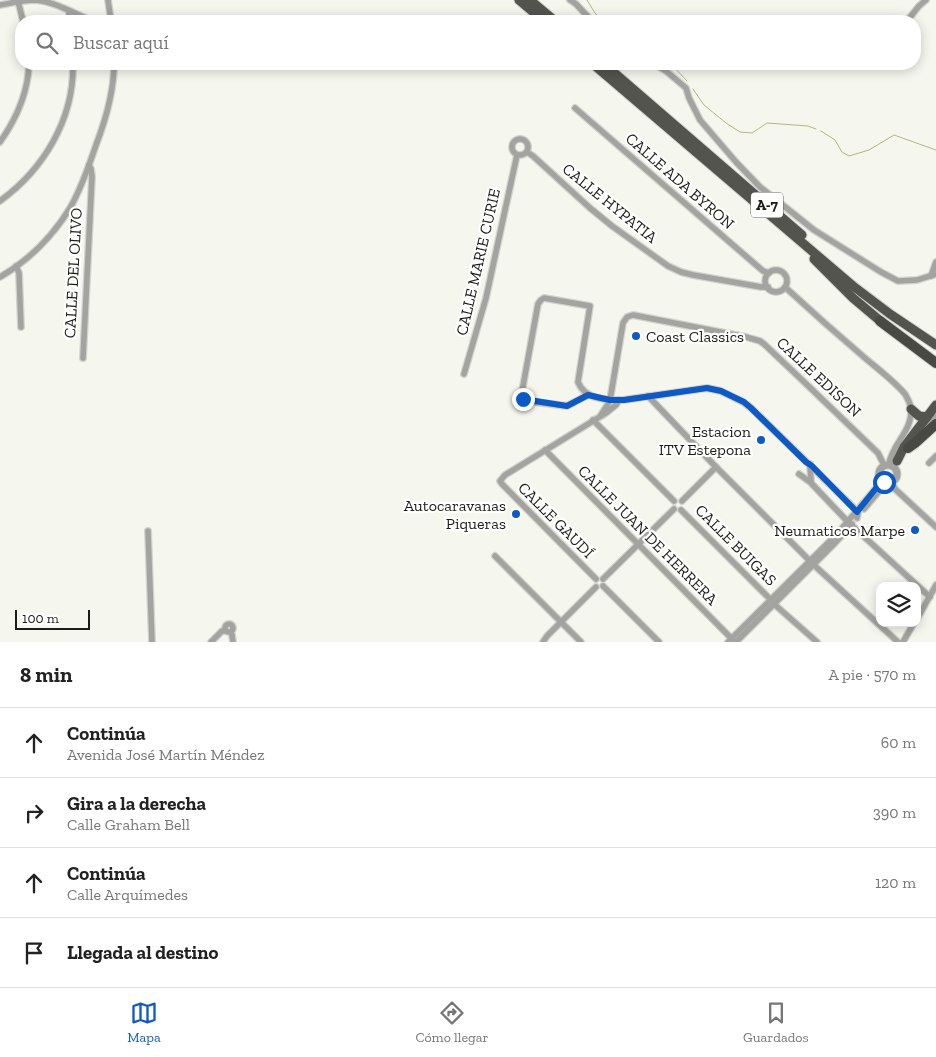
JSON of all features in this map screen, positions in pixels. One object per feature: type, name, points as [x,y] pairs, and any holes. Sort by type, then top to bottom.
[{"type":"highway","points":[[519,0],[537,15]]},
{"type":"highway","points":[[530,0],[548,15]]},
{"type":"highway","name":"A-7","points":[[600,70],[867,297],[936,345]]},
{"type":"highway","name":"A-7","points":[[611,70],[830,259],[886,304],[936,339]]},
{"type":"highway","name":"A-7","points":[[780,225],[834,280],[880,321]]},
{"type":"highway","points":[[880,321],[936,363]]},
{"type":"highway","points":[[880,321],[936,369]]},
{"type":"highway","points":[[891,464],[931,417],[936,406]]},
{"type":"highway","points":[[911,409],[919,416],[931,417]]},
{"type":"highway","points":[[908,448],[936,424]]},
{"type":"street","points":[[0,5],[31,0],[43,1],[78,15]]},
{"type":"street","points":[[108,0],[110,15]]},
{"type":"street","points":[[570,0],[586,15]]},
{"type":"street","points":[[912,15],[926,0]]},
{"type":"street","points":[[18,2],[21,15]]},
{"type":"street","points":[[0,142],[22,104],[28,82],[29,70]]},
{"type":"street","points":[[0,201],[32,173],[56,136],[68,106],[73,70]]},
{"type":"street","points":[[0,277],[37,249],[53,232],[69,210],[102,131],[113,86],[114,70]]},
{"type":"street","points":[[664,70],[686,88],[700,120],[736,162],[760,187],[814,230],[880,272],[898,281],[917,280],[934,275],[936,262]]},
{"type":"street","name":"CALLE ADA BYRON","points":[[575,108],[763,271],[769,273]]},
{"type":"street","points":[[517,139],[524,140],[528,143],[529,148],[527,152],[523,155],[517,155],[513,151],[513,142],[517,139]]},
{"type":"street","name":"CALLE HYPATIA","points":[[527,152],[612,226],[668,266],[693,275],[768,287]]},
{"type":"street","name":"CALLE MARIE CURIE","points":[[464,374],[486,298],[517,155]]},
{"type":"street","name":"CALLE DEL OLIVO","points":[[83,358],[92,175],[89,165]]},
{"type":"street","name":"CALLE DEL OLIVO","points":[[80,187],[91,189]]},
{"type":"street","points":[[16,266],[19,273],[21,327]]},
{"type":"street","points":[[779,270],[785,274],[787,281],[782,290],[776,291],[768,287],[766,280],[769,273],[779,270]]},
{"type":"street","points":[[784,288],[903,392],[908,400],[911,409],[910,422],[892,456],[891,464]]},
{"type":"street","points":[[588,395],[567,406],[526,401],[522,397],[538,304],[544,298],[590,306],[578,382],[580,389],[588,395],[619,400],[707,388],[721,391],[744,402],[751,408],[826,480],[857,515]]},
{"type":"street","name":"CALLE EDISON","points":[[610,400],[623,323],[630,315],[746,337],[764,344],[891,464]]},
{"type":"street","points":[[648,396],[816,567],[898,642]]},
{"type":"street","points":[[601,415],[610,400]]},
{"type":"street","points":[[545,450],[616,405],[619,400]]},
{"type":"street","points":[[931,417],[908,448],[891,464],[880,469],[879,475],[936,527]]},
{"type":"street","name":"CALLE BUIGAS","points":[[593,420],[674,501]]},
{"type":"street","name":"CALLE GAUDÍ","points":[[545,450],[505,475],[500,481],[596,579]]},
{"type":"street","name":"CALLE JUAN DE HERRERA","points":[[545,450],[732,641]]},
{"type":"street","points":[[928,463],[936,456]]},
{"type":"street","points":[[810,464],[813,484]]},
{"type":"street","points":[[812,562],[835,543],[886,481],[896,479],[897,470],[891,464]]},
{"type":"street","points":[[682,501],[716,467]]},
{"type":"street","points":[[799,474],[813,484],[850,523],[930,598]]},
{"type":"street","points":[[813,484],[826,480]]},
{"type":"street","points":[[674,509],[674,501],[682,501]]},
{"type":"street","points":[[674,509],[681,510],[683,506],[682,501]]},
{"type":"street","points":[[543,642],[596,586],[596,579],[603,579],[674,509]]},
{"type":"street","name":"CALLE BUIGAS","points":[[681,510],[772,602],[817,642]]},
{"type":"street","points":[[732,641],[850,523]]},
{"type":"street","points":[[148,531],[152,642]]},
{"type":"street","points":[[495,556],[582,642]]},
{"type":"street","points":[[603,579],[605,583],[603,586]]},
{"type":"street","points":[[921,612],[936,585]]},
{"type":"street","points":[[596,586],[600,588],[603,586]]},
{"type":"street","points":[[603,586],[659,642]]},
{"type":"street","points":[[732,641],[743,631],[747,631],[764,614],[772,602]]},
{"type":"street","points":[[903,642],[912,627]]},
{"type":"street","points":[[211,642],[222,631],[228,631],[232,635],[233,642]]},
{"type":"waterway","points":[[587,0],[597,15]]},
{"type":"waterway","points":[[677,70],[687,81]]},
{"type":"waterway","points":[[693,89],[704,105],[740,132],[752,133],[767,123],[808,126],[816,129]]},
{"type":"waterway","points":[[821,131],[835,140],[842,152],[849,156],[869,150],[894,135],[936,150]]},
{"type":"place","name":"Coast Classics","points":[[636,336]]},
{"type":"place","name":"Estacion ITV Estepona","points":[[761,440]]},
{"type":"place","name":"Autocaravanas Piqueras","points":[[516,514]]},
{"type":"place","name":"Neumaticos Marpe","points":[[915,530]]},
{"type":"route","points":[[523,399],[526,401],[567,406],[588,395],[610,400],[624,400],[707,388],[721,391],[744,402],[751,408],[857,512],[877,487],[880,478],[884,482]]}]
